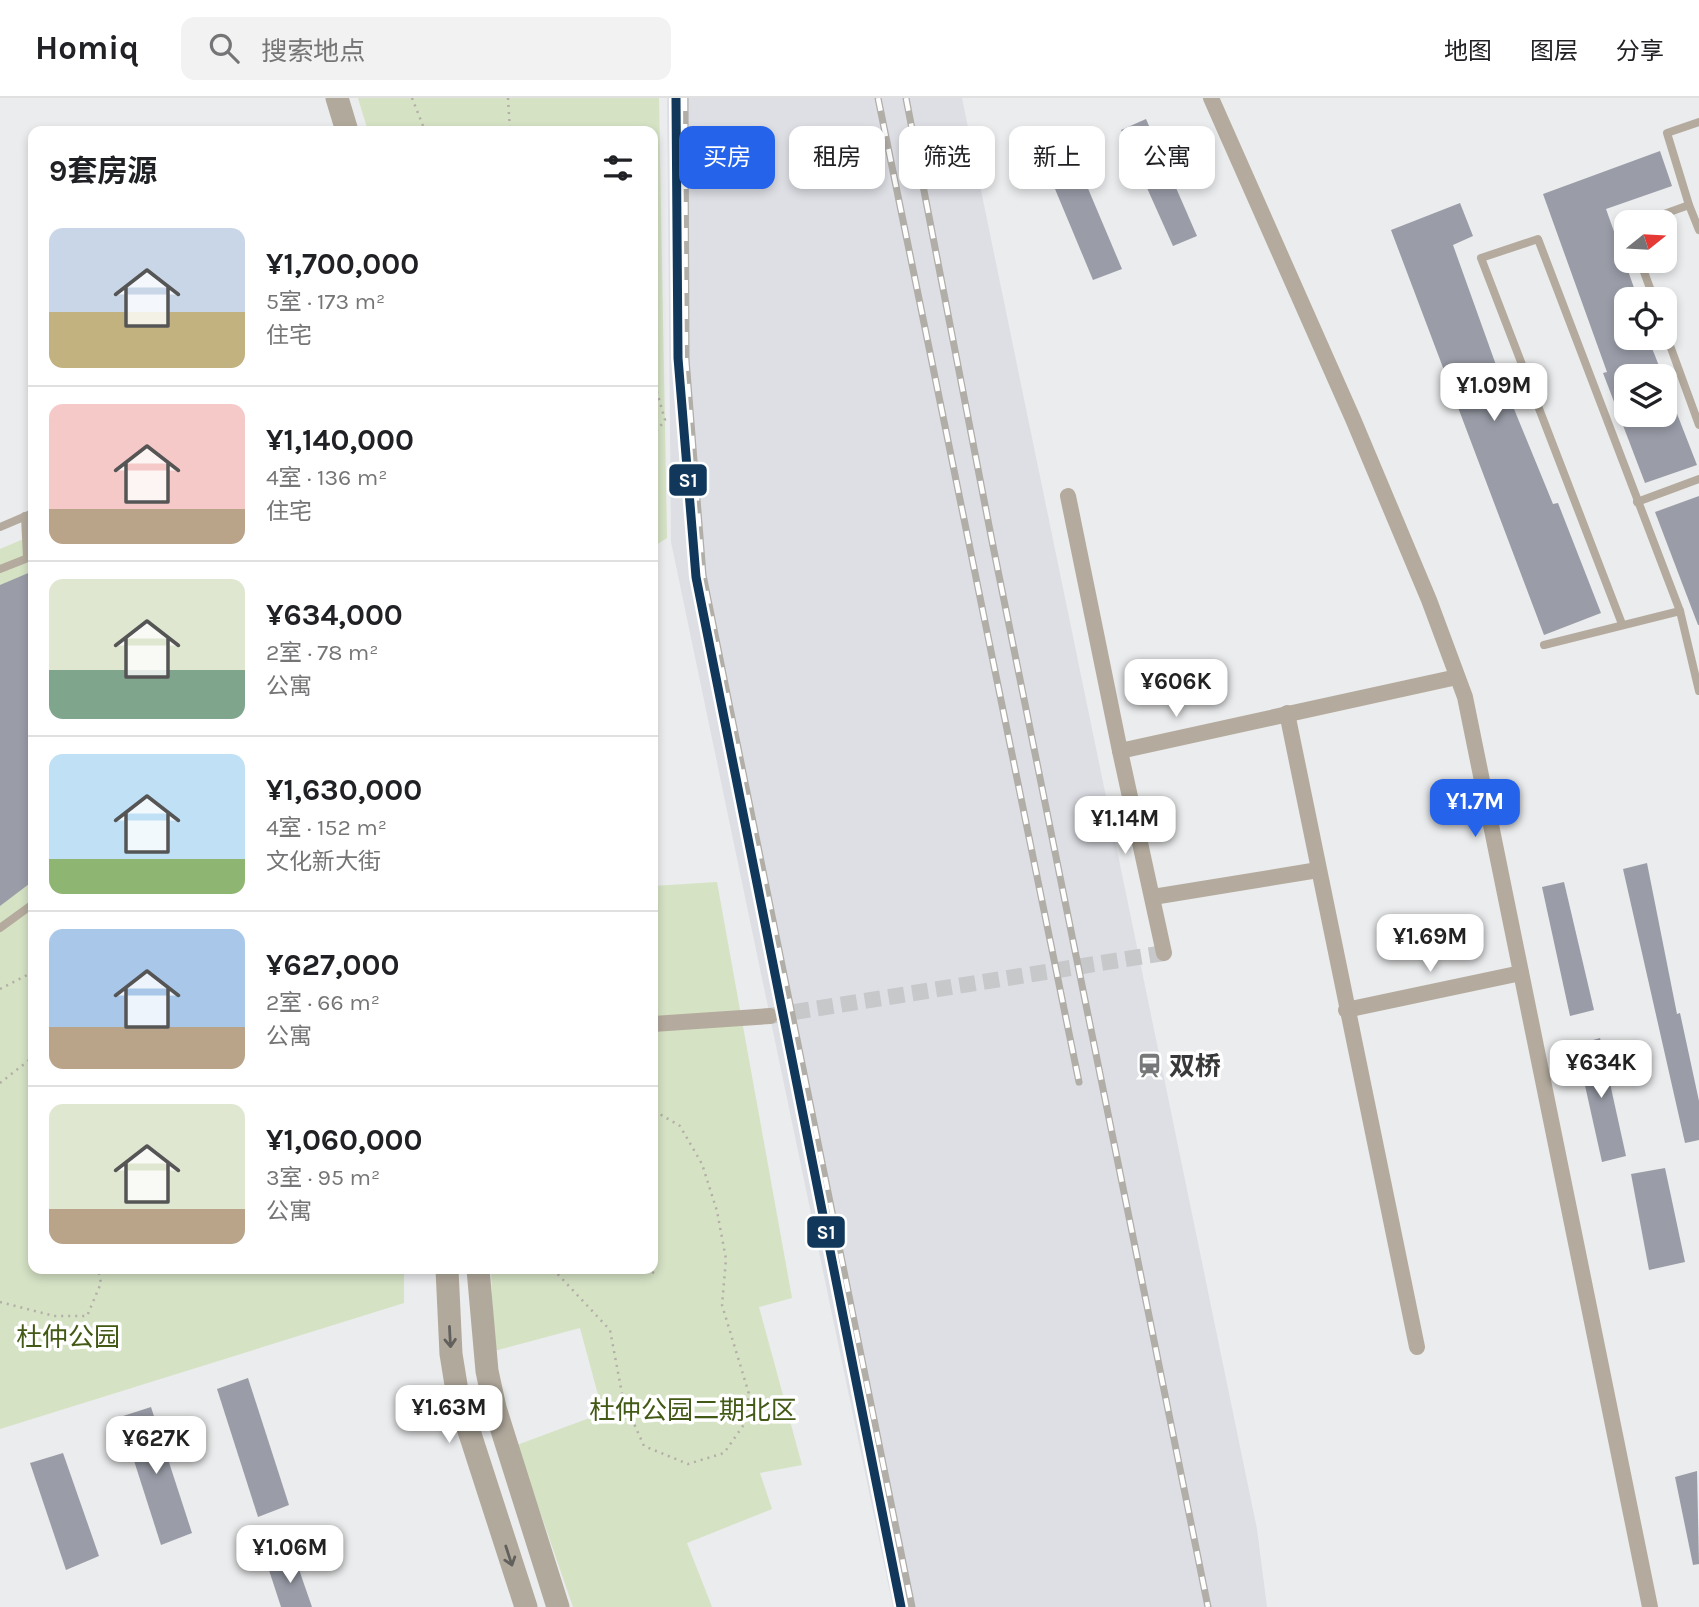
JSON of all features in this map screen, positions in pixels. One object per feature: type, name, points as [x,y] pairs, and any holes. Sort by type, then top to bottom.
[{"type":"street","points":[[337,98],[345,126]]},
{"type":"street","points":[[1211,98],[1373,467],[1429,600],[1465,697],[1650,1607]]},
{"type":"street","points":[[1068,496],[1164,953]]},
{"type":"street","points":[[1120,751],[1457,677]]},
{"type":"street","points":[[1287,713],[1417,1347]]},
{"type":"street","points":[[1153,897],[1318,870]]},
{"type":"street","points":[[1346,1010],[1521,973]]},
{"type":"street","points":[[658,1024],[770,1016]]},
{"type":"street","points":[[447,1274],[451,1354],[458,1397],[526,1607]]},
{"type":"street","points":[[478,1274],[487,1371],[495,1408],[558,1607]]},
{"type":"lane","points":[[1699,122],[1667,133],[1699,230]]},
{"type":"lane","points":[[1675,210],[1689,205]]},
{"type":"lane","points":[[1622,624],[1481,258],[1538,239],[1679,611],[1699,691]]},
{"type":"lane","points":[[1672,350],[1699,425]]},
{"type":"lane","points":[[1637,502],[1699,478]]},
{"type":"lane","points":[[0,527],[28,514]]},
{"type":"lane","points":[[0,569],[28,558]]},
{"type":"lane","points":[[1544,645],[1679,611]]},
{"type":"lane","points":[[0,928],[28,908]]},
{"type":"path","points":[[412,98],[423,126]]},
{"type":"path","points":[[508,98],[510,126]]},
{"type":"path","points":[[658,396],[665,420],[658,429]]},
{"type":"path","points":[[0,989],[28,975]]},
{"type":"path","points":[[0,1083],[28,1061]]},
{"type":"path","points":[[558,1274],[610,1331],[624,1399],[644,1446],[688,1464],[724,1453],[745,1423],[749,1394],[722,1305],[726,1259],[717,1211],[702,1164],[680,1126],[658,1113]]},
{"type":"path","points":[[0,1302],[54,1316],[87,1316],[101,1283],[99,1274]]},
{"type":"shaded area","points":[[667,98],[962,98],[968,126],[899,126],[899,189],[981,189],[1257,1529],[1267,1607],[893,1607],[671,542]]},
{"type":"green space","points":[[358,98],[659,98],[667,538],[658,544],[658,126],[366,126]]},
{"type":"green space","name":"杜仲公园","points":[[28,537],[28,1274],[404,1274],[404,1303],[0,1429],[0,549]]},
{"type":"green space","name":"杜仲公园二期北区","points":[[717,882],[792,1298],[759,1307],[802,1465],[760,1473],[772,1509],[687,1543],[712,1607],[573,1607],[517,1445],[603,1413],[580,1328],[494,1351],[491,1274],[658,1274],[658,886]]},
{"type":"building","points":[[1146,119],[1149,126],[1130,126]]},
{"type":"building","points":[[1660,151],[1672,186],[1606,209],[1614,232],[1614,273],[1629,273],[1634,287],[1614,287],[1614,350],[1653,350],[1658,364],[1614,364],[1614,402],[1603,373],[1607,372],[1543,194]]},
{"type":"building","points":[[1055,189],[1088,189],[1122,269],[1093,280]]},
{"type":"building","points":[[1147,189],[1177,189],[1197,236],[1173,246]]},
{"type":"building","points":[[1460,203],[1473,236],[1453,245],[1496,365],[1553,504],[1558,503],[1601,613],[1544,635],[1391,230]]},
{"type":"building","points":[[1677,414],[1697,465],[1645,483],[1624,427],[1677,427]]},
{"type":"building","points":[[1699,496],[1699,625],[1698,625],[1655,512]]},
{"type":"building","points":[[28,573],[28,885],[0,906],[0,585]]},
{"type":"building","points":[[1647,863],[1677,1014],[1680,1013],[1699,1101],[1699,1140],[1685,1143],[1623,869]]},
{"type":"building","points":[[1564,882],[1594,1010],[1570,1016],[1542,887]]},
{"type":"building","points":[[1600,1038],[1626,1156],[1602,1162],[1576,1045]]},
{"type":"building","points":[[1665,1168],[1685,1262],[1649,1270],[1631,1174]]},
{"type":"building","points":[[248,1378],[289,1505],[258,1517],[217,1389]]},
{"type":"building","points":[[151,1407],[192,1533],[161,1545],[120,1417]]},
{"type":"building","points":[[63,1453],[99,1556],[66,1570],[30,1463]]},
{"type":"building","points":[[1697,1471],[1699,1564],[1693,1565],[1675,1477]]},
{"type":"building","points":[[295,1558],[312,1607],[281,1607],[268,1567]]},
{"type":"tunnel","points":[[770,1016],[1164,953]]},
{"type":"railway","points":[[685,98],[686,359],[703,575],[912,1607]]},
{"type":"railway","points":[[878,98],[1079,1082]]},
{"type":"railway","points":[[906,98],[992,541],[1208,1607]]},
{"type":"transit line","name":"S1","points":[[676,98],[678,358],[696,577],[901,1607]]},
{"type":"place","name":"双桥","points":[[1149,1066]]}]
